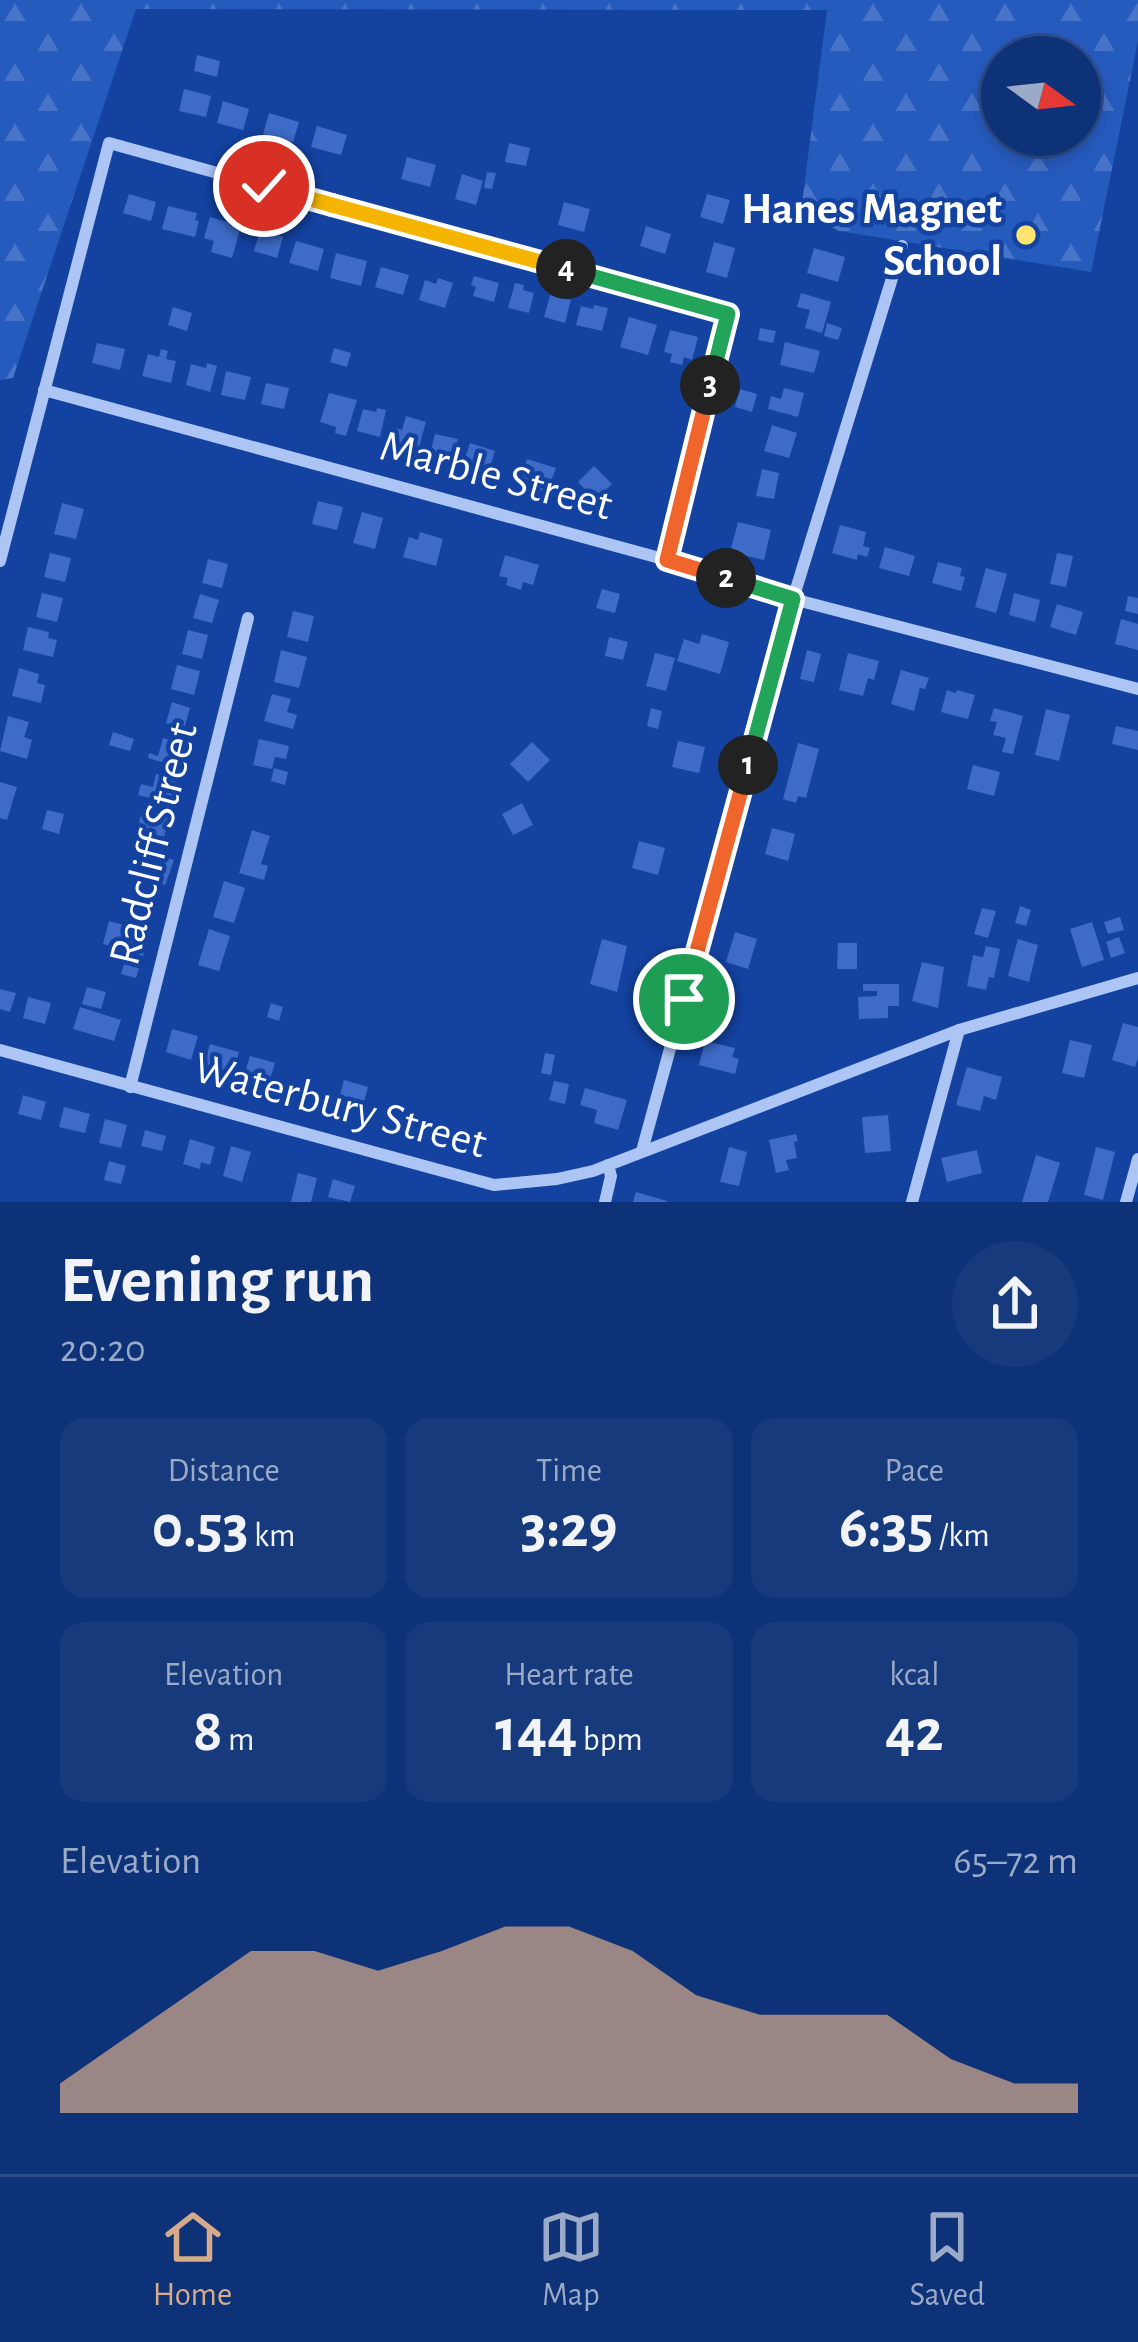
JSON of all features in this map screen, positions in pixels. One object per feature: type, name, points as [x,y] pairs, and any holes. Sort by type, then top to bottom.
[{"type":"street","points":[[0,560],[109,143],[728,314],[667,560]]},
{"type":"street","points":[[642,1151],[793,599],[902,246]]},
{"type":"street","name":"Marble Street","points":[[44,390],[667,560],[793,599],[1138,689]]},
{"type":"street","name":"Radcliff Street","points":[[130,1087],[248,618]]},
{"type":"street","name":"Waterbury Street","points":[[0,1050],[494,1185],[556,1179],[608,1165],[959,1030],[1138,978]]},
{"type":"street","points":[[912,1202],[959,1030]]},
{"type":"street","points":[[1126,1202],[1138,1159]]},
{"type":"street","points":[[605,1202],[611,1176],[608,1165]]},
{"type":"street","points":[[490,1202],[494,1185]]},
{"type":"green space","points":[[0,0],[1138,0],[1138,41],[1091,272],[839,231],[801,211],[827,10],[136,9],[13,378],[0,380]]},
{"type":"building","points":[[197,55],[220,61],[217,77],[194,71]]},
{"type":"building","points":[[184,89],[211,96],[206,117],[179,111]]},
{"type":"building","points":[[223,101],[249,109],[243,130],[217,123]]},
{"type":"building","points":[[269,113],[299,122],[293,142],[263,134]]},
{"type":"building","points":[[317,126],[347,135],[341,155],[311,147]]},
{"type":"building","points":[[509,143],[530,148],[526,166],[505,162]]},
{"type":"building","points":[[407,157],[436,165],[430,187],[401,179]]},
{"type":"building","points":[[487,172],[496,173],[492,189],[484,188]]},
{"type":"building","points":[[462,174],[483,181],[476,205],[455,199]]},
{"type":"building","points":[[129,194],[156,202],[151,221],[123,213]]},
{"type":"building","points":[[707,194],[730,200],[723,224],[700,217]]},
{"type":"building","points":[[564,202],[590,209],[584,232],[558,225]]},
{"type":"building","points":[[168,206],[197,213],[195,237],[162,229]]},
{"type":"building","points":[[210,217],[241,226],[232,258],[211,252],[214,241],[204,238]]},
{"type":"building","points":[[646,226],[671,234],[665,254],[640,246]]},
{"type":"building","points":[[260,230],[283,237],[277,258],[254,251]]},
{"type":"building","points":[[296,241],[324,249],[318,271],[289,263]]},
{"type":"building","points":[[714,242],[735,248],[727,278],[706,272]]},
{"type":"building","points":[[814,248],[845,257],[838,282],[807,273]]},
{"type":"building","points":[[336,253],[367,261],[361,286],[330,278]]},
{"type":"building","points":[[381,267],[409,275],[403,295],[375,287]]},
{"type":"building","points":[[474,276],[499,283],[494,302],[473,296]]},
{"type":"building","points":[[438,278],[453,283],[445,308],[419,300],[425,280],[436,284]]},
{"type":"building","points":[[515,283],[534,293],[529,313],[508,308]]},
{"type":"building","points":[[801,293],[831,302],[822,333],[805,328],[810,310],[797,307]]},
{"type":"building","points":[[550,295],[571,300],[565,323],[544,317]]},
{"type":"building","points":[[594,305],[608,308],[602,331],[576,325],[581,306],[593,309]]},
{"type":"building","points":[[173,307],[192,313],[187,331],[168,325]]},
{"type":"building","points":[[629,317],[657,325],[648,355],[620,347]]},
{"type":"building","points":[[827,323],[842,328],[838,340],[824,336]]},
{"type":"building","points":[[760,328],[776,331],[773,343],[758,340]]},
{"type":"building","points":[[670,330],[698,337],[692,360],[684,357],[682,365],[670,362],[672,354],[664,352]]},
{"type":"building","points":[[785,342],[820,351],[814,373],[780,365]]},
{"type":"building","points":[[97,343],[125,349],[120,370],[92,363]]},
{"type":"building","points":[[334,348],[351,353],[347,367],[330,362]]},
{"type":"building","points":[[161,349],[168,351],[166,359],[176,361],[171,383],[142,376],[148,354],[159,357]]},
{"type":"building","points":[[207,363],[217,366],[210,392],[186,385],[191,364],[206,368]]},
{"type":"building","points":[[226,371],[251,377],[245,400],[221,395]]},
{"type":"building","points":[[266,383],[289,388],[284,409],[261,404]]},
{"type":"building","points":[[784,388],[804,393],[798,417],[768,409],[771,396],[781,399]]},
{"type":"building","points":[[740,389],[757,394],[752,412],[735,407]]},
{"type":"building","points":[[329,393],[357,400],[346,436],[320,422]]},
{"type":"building","points":[[377,408],[386,410],[380,437],[357,431],[363,409],[376,412]]},
{"type":"building","points":[[406,416],[426,422],[418,450],[391,443],[395,428],[402,430]]},
{"type":"building","points":[[772,425],[797,433],[789,458],[764,451]]},
{"type":"building","points":[[435,434],[458,439],[453,459],[430,454]]},
{"type":"building","points":[[470,443],[495,451],[489,470],[464,462]]},
{"type":"building","points":[[527,459],[556,468],[543,491],[521,479]]},
{"type":"building","points":[[594,466],[612,484],[595,500],[578,482]]},
{"type":"building","points":[[762,469],[779,473],[774,499],[756,496]]},
{"type":"building","points":[[318,501],[343,507],[337,530],[312,524]]},
{"type":"building","points":[[62,503],[84,509],[76,539],[54,534]]},
{"type":"building","points":[[362,512],[383,518],[375,549],[353,543]]},
{"type":"building","points":[[738,522],[771,530],[764,560],[730,552]]},
{"type":"building","points":[[840,525],[866,532],[867,557],[858,554],[857,560],[832,553]]},
{"type":"building","points":[[420,532],[443,539],[436,566],[403,557],[409,537],[418,540]]},
{"type":"building","points":[[885,547],[915,556],[909,576],[879,568]]},
{"type":"building","points":[[50,553],[71,558],[65,582],[44,577]]},
{"type":"building","points":[[1057,553],[1073,556],[1066,587],[1050,584]]},
{"type":"building","points":[[505,555],[539,565],[533,585],[523,582],[521,590],[506,585],[508,578],[499,576]]},
{"type":"building","points":[[208,559],[228,564],[222,588],[202,583]]},
{"type":"building","points":[[938,562],[962,568],[961,591],[932,583]]},
{"type":"building","points":[[986,568],[1007,574],[996,613],[975,607]]},
{"type":"building","points":[[602,589],[620,594],[615,613],[596,608]]},
{"type":"building","points":[[42,593],[63,598],[57,622],[36,617]]},
{"type":"building","points":[[1014,593],[1040,600],[1035,622],[1009,615]]},
{"type":"building","points":[[200,594],[219,600],[212,623],[193,618]]},
{"type":"building","points":[[1128,596],[1138,598],[1138,614],[1125,611]]},
{"type":"building","points":[[1057,604],[1083,612],[1076,635],[1050,627]]},
{"type":"building","points":[[293,611],[314,616],[308,642],[287,637]]},
{"type":"building","points":[[1121,619],[1138,624],[1138,650],[1115,644]]},
{"type":"building","points":[[28,627],[49,632],[48,638],[57,640],[53,657],[23,650]]},
{"type":"building","points":[[188,630],[208,635],[202,659],[182,654]]},
{"type":"building","points":[[702,634],[729,642],[720,674],[677,661],[684,639],[699,644]]},
{"type":"building","points":[[609,637],[628,642],[623,660],[605,656]]},
{"type":"building","points":[[281,650],[307,657],[299,688],[274,682]]},
{"type":"building","points":[[807,650],[821,654],[814,682],[800,679]]},
{"type":"building","points":[[655,653],[675,658],[666,691],[646,686]]},
{"type":"building","points":[[848,653],[879,661],[863,696],[839,690]]},
{"type":"building","points":[[177,665],[200,671],[194,695],[171,689]]},
{"type":"building","points":[[19,668],[39,674],[37,683],[45,685],[41,703],[12,696]]},
{"type":"building","points":[[901,670],[929,678],[925,689],[920,688],[914,711],[891,704]]},
{"type":"building","points":[[947,690],[975,695],[968,719],[941,712]]},
{"type":"building","points":[[272,694],[291,699],[287,712],[297,715],[293,729],[264,721]]},
{"type":"building","points":[[172,702],[190,708],[184,729],[166,723]]},
{"type":"building","points":[[651,708],[662,711],[658,729],[647,726]]},
{"type":"building","points":[[994,708],[1023,716],[1013,754],[1002,752],[1006,738],[993,735]]},
{"type":"building","points":[[1046,709],[1070,715],[1059,761],[1035,755]]},
{"type":"building","points":[[8,716],[29,722],[24,737],[32,740],[27,759],[0,751]]},
{"type":"building","points":[[1116,726],[1138,731],[1138,750],[1112,744]]},
{"type":"building","points":[[113,732],[134,739],[130,751],[109,745]]},
{"type":"building","points":[[163,738],[181,743],[175,766],[148,758],[149,753],[158,756]]},
{"type":"building","points":[[259,739],[289,746],[286,759],[275,757],[272,769],[253,765]]},
{"type":"building","points":[[678,741],[705,747],[699,773],[672,767]]},
{"type":"building","points":[[532,742],[550,760],[528,782],[510,764]]},
{"type":"building","points":[[798,743],[819,749],[806,798],[798,796],[796,803],[783,799]]},
{"type":"building","points":[[973,765],[1000,772],[994,796],[967,789]]},
{"type":"building","points":[[274,768],[288,772],[285,785],[271,781]]},
{"type":"building","points":[[156,774],[176,779],[170,803],[138,795],[141,784],[153,787]]},
{"type":"building","points":[[0,782],[17,787],[7,820],[0,818]]},
{"type":"building","points":[[522,803],[533,825],[513,835],[502,814]]},
{"type":"building","points":[[143,809],[170,816],[163,840],[136,832]]},
{"type":"building","points":[[47,810],[64,814],[59,834],[42,829]]},
{"type":"building","points":[[772,828],[795,834],[788,861],[765,854]]},
{"type":"building","points":[[252,830],[270,836],[261,864],[268,866],[264,880],[239,873]]},
{"type":"building","points":[[639,841],[665,848],[658,875],[632,868]]},
{"type":"building","points":[[159,855],[174,860],[165,885],[143,877],[149,861],[157,863]]},
{"type":"building","points":[[224,881],[245,888],[234,923],[213,917]]},
{"type":"building","points":[[1020,906],[1031,910],[1026,926],[1015,923]]},
{"type":"building","points":[[982,908],[996,911],[988,938],[974,934]]},
{"type":"building","points":[[1120,917],[1124,930],[1108,934],[1104,922]]},
{"type":"building","points":[[109,921],[150,932],[143,956],[103,944]]},
{"type":"building","points":[[1092,922],[1104,960],[1082,967],[1070,929]]},
{"type":"building","points":[[209,929],[230,936],[219,971],[198,965]]},
{"type":"building","points":[[735,932],[757,939],[748,969],[726,962]]},
{"type":"building","points":[[1119,937],[1125,953],[1111,958],[1106,942]]},
{"type":"building","points":[[602,939],[627,946],[617,992],[590,984]]},
{"type":"building","points":[[1018,939],[1038,945],[1029,982],[1008,976]]},
{"type":"building","points":[[838,943],[857,943],[857,969],[837,969]]},
{"type":"building","points":[[986,946],[1000,949],[994,978],[989,977],[986,990],[967,986],[973,955],[983,957]]},
{"type":"building","points":[[125,961],[140,965],[136,978],[121,974]]},
{"type":"building","points":[[922,962],[944,967],[938,1008],[912,1001]]},
{"type":"building","points":[[863,984],[899,984],[899,1006],[888,1006],[888,1018],[859,1019],[858,997],[877,996],[877,991],[863,991]]},
{"type":"building","points":[[87,987],[106,992],[101,1009],[82,1004]]},
{"type":"building","points":[[0,989],[16,993],[10,1012],[0,1009]]},
{"type":"building","points":[[28,997],[51,1003],[45,1024],[23,1018]]},
{"type":"building","points":[[271,1003],[283,1007],[279,1021],[267,1017]]},
{"type":"building","points":[[80,1007],[121,1020],[114,1041],[73,1029]]},
{"type":"building","points":[[1123,1023],[1138,1027],[1135,1067],[1112,1060]]},
{"type":"building","points":[[172,1029],[198,1036],[191,1060],[166,1052]]},
{"type":"building","points":[[1070,1040],[1092,1045],[1084,1078],[1062,1073]]},
{"type":"building","points":[[705,1041],[735,1048],[732,1057],[739,1059],[735,1074],[699,1065]]},
{"type":"building","points":[[210,1044],[239,1052],[233,1073],[204,1064]]},
{"type":"building","points":[[545,1053],[555,1055],[551,1075],[541,1073]]},
{"type":"building","points":[[250,1056],[275,1063],[269,1082],[244,1075]]},
{"type":"building","points":[[967,1067],[1002,1077],[996,1100],[984,1096],[980,1111],[956,1105]]},
{"type":"building","points":[[344,1080],[368,1087],[364,1102],[340,1095]]},
{"type":"building","points":[[554,1081],[569,1084],[565,1104],[549,1100]]},
{"type":"building","points":[[585,1088],[627,1100],[618,1130],[594,1123],[597,1110],[580,1105]]},
{"type":"building","points":[[23,1095],[46,1102],[41,1120],[18,1114]]},
{"type":"building","points":[[64,1107],[90,1114],[85,1133],[59,1127]]},
{"type":"building","points":[[888,1115],[891,1151],[865,1153],[862,1117]]},
{"type":"building","points":[[105,1119],[127,1125],[121,1148],[99,1143]]},
{"type":"building","points":[[145,1130],[166,1136],[162,1151],[141,1146]]},
{"type":"building","points":[[796,1134],[797,1158],[786,1160],[789,1170],[776,1173],[769,1140]]},
{"type":"building","points":[[190,1139],[215,1147],[210,1165],[201,1162],[200,1169],[183,1164]]},
{"type":"building","points":[[231,1146],[251,1152],[242,1182],[223,1176]]},
{"type":"building","points":[[729,1147],[747,1152],[739,1186],[720,1182]]},
{"type":"building","points":[[1096,1147],[1115,1152],[1103,1200],[1084,1195]]},
{"type":"building","points":[[977,1150],[982,1173],[947,1182],[941,1158]]},
{"type":"building","points":[[1036,1155],[1060,1163],[1048,1202],[1022,1202]]},
{"type":"building","points":[[109,1161],[126,1166],[121,1184],[104,1180]]},
{"type":"building","points":[[298,1173],[317,1178],[311,1202],[291,1202]]},
{"type":"building","points":[[333,1179],[355,1186],[350,1202],[328,1197]]},
{"type":"building","points":[[636,1192],[667,1201],[667,1202],[633,1202]]},
{"type":"place","name":"Hanes Magnet School","points":[[1026,235]]},
{"type":"route","points":[[264,186],[728,314],[667,560],[793,599],[684,999]]}]
